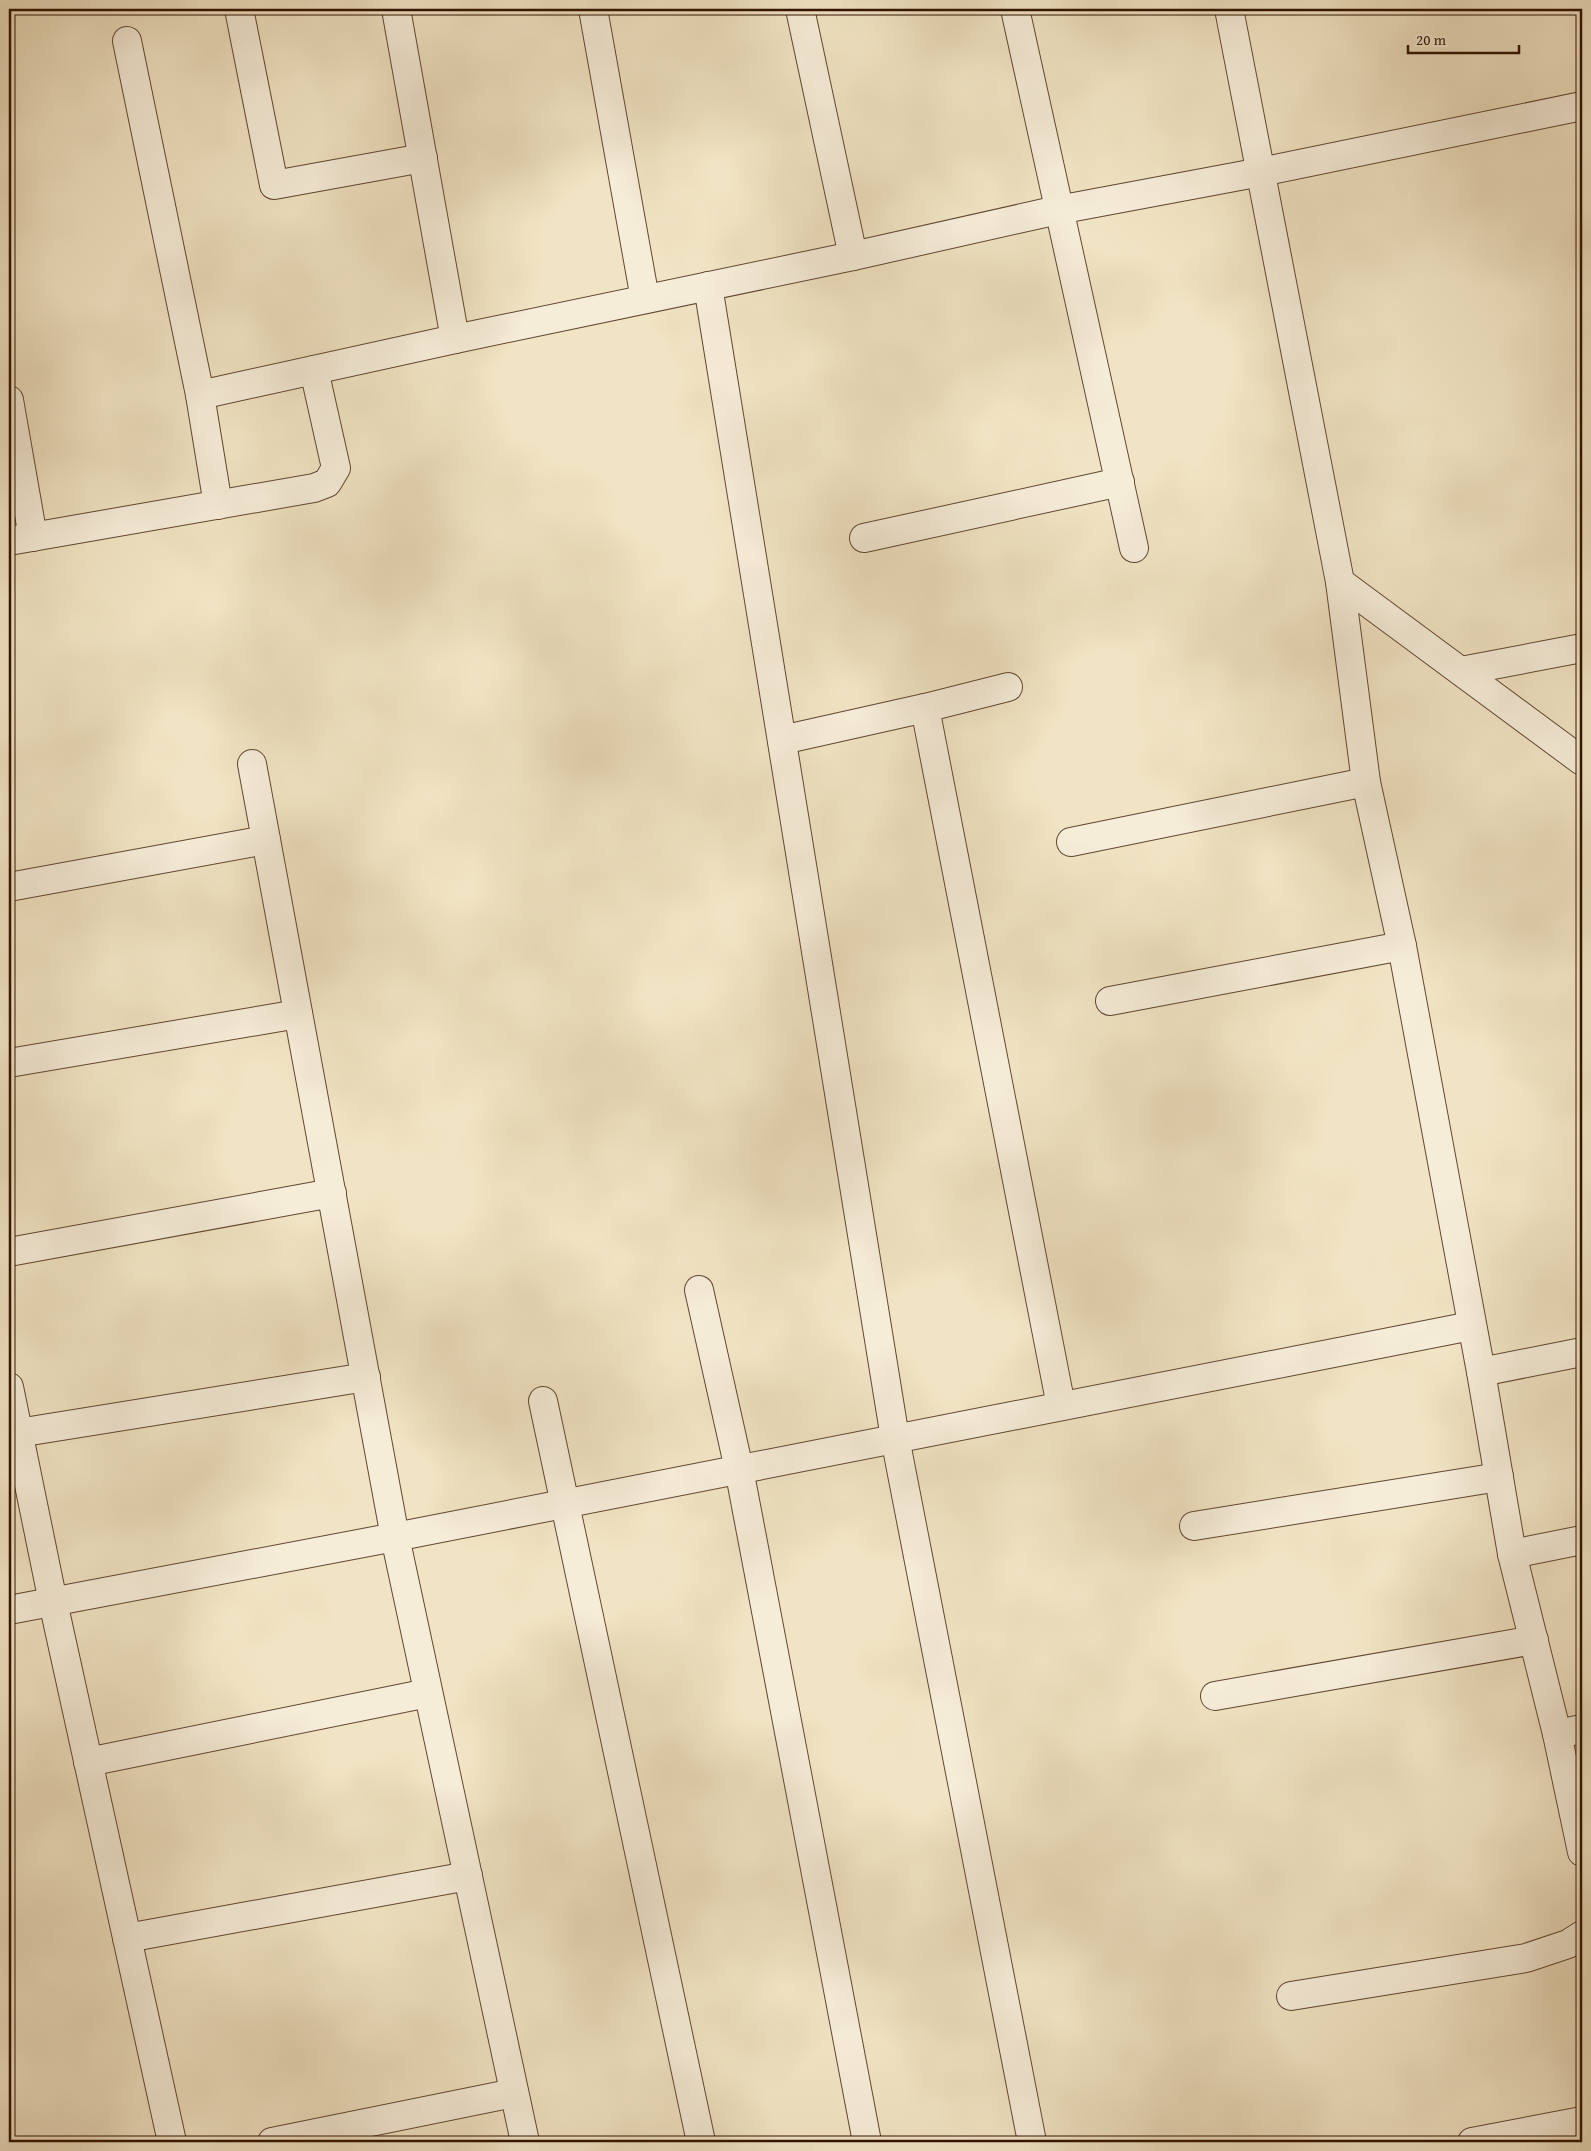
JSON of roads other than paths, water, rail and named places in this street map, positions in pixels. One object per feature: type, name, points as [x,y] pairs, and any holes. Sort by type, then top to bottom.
[{"type":"street","points":[[240,9],[274,185],[423,158]]},
{"type":"street","points":[[396,9],[455,338]]},
{"type":"street","points":[[593,9],[645,299]]},
{"type":"street","points":[[800,9],[853,256]]},
{"type":"street","points":[[1014,9],[1134,548]]},
{"type":"street","points":[[1229,9],[1340,582],[1366,782],[1402,946],[1481,1372],[1512,1554],[1534,1640],[1570,1732],[1582,1852]]},
{"type":"street","points":[[127,41],[200,394],[218,505]]},
{"type":"street","points":[[200,394],[455,338],[853,256],[1058,210],[1261,172],[1582,106]]},
{"type":"street","points":[[708,286],[895,1438],[1032,2142]]},
{"type":"street","points":[[9,400],[21,539],[314,488],[327,483],[336,468],[314,370]]},
{"type":"street","points":[[864,538],[1120,482]]},
{"type":"street","points":[[1340,582],[1582,761]]},
{"type":"street","points":[[1461,672],[1582,648]]},
{"type":"street","points":[[782,740],[1008,687]]},
{"type":"street","points":[[925,708],[1061,1406]]},
{"type":"street","points":[[252,764],[395,1537],[525,2142]]},
{"type":"street","points":[[1071,842],[1366,782]]},
{"type":"street","points":[[9,887],[266,840]]},
{"type":"street","points":[[1110,1001],[1402,946]]},
{"type":"street","points":[[9,1063],[298,1014]]},
{"type":"street","points":[[9,1252],[332,1193]]},
{"type":"street","points":[[699,1290],[738,1469],[867,2142]]},
{"type":"street","points":[[9,1610],[395,1537],[1471,1326]]},
{"type":"street","points":[[1481,1372],[1582,1352]]},
{"type":"street","points":[[18,1433],[366,1377]]},
{"type":"street","points":[[9,1387],[53,1602],[172,2142]]},
{"type":"street","points":[[543,1401],[701,2142]]},
{"type":"street","points":[[1194,1526],[1499,1477]]},
{"type":"street","points":[[1512,1554],[1582,1540]]},
{"type":"street","points":[[1215,1696],[1534,1640]]},
{"type":"street","points":[[88,1762],[428,1693]]},
{"type":"street","points":[[127,1938],[468,1876]]},
{"type":"street","points":[[1291,1996],[1526,1958],[1568,1944],[1582,1936]]},
{"type":"street","points":[[272,2142],[514,2093]]},
{"type":"street","points":[[1472,2142],[1582,2121]]}]
